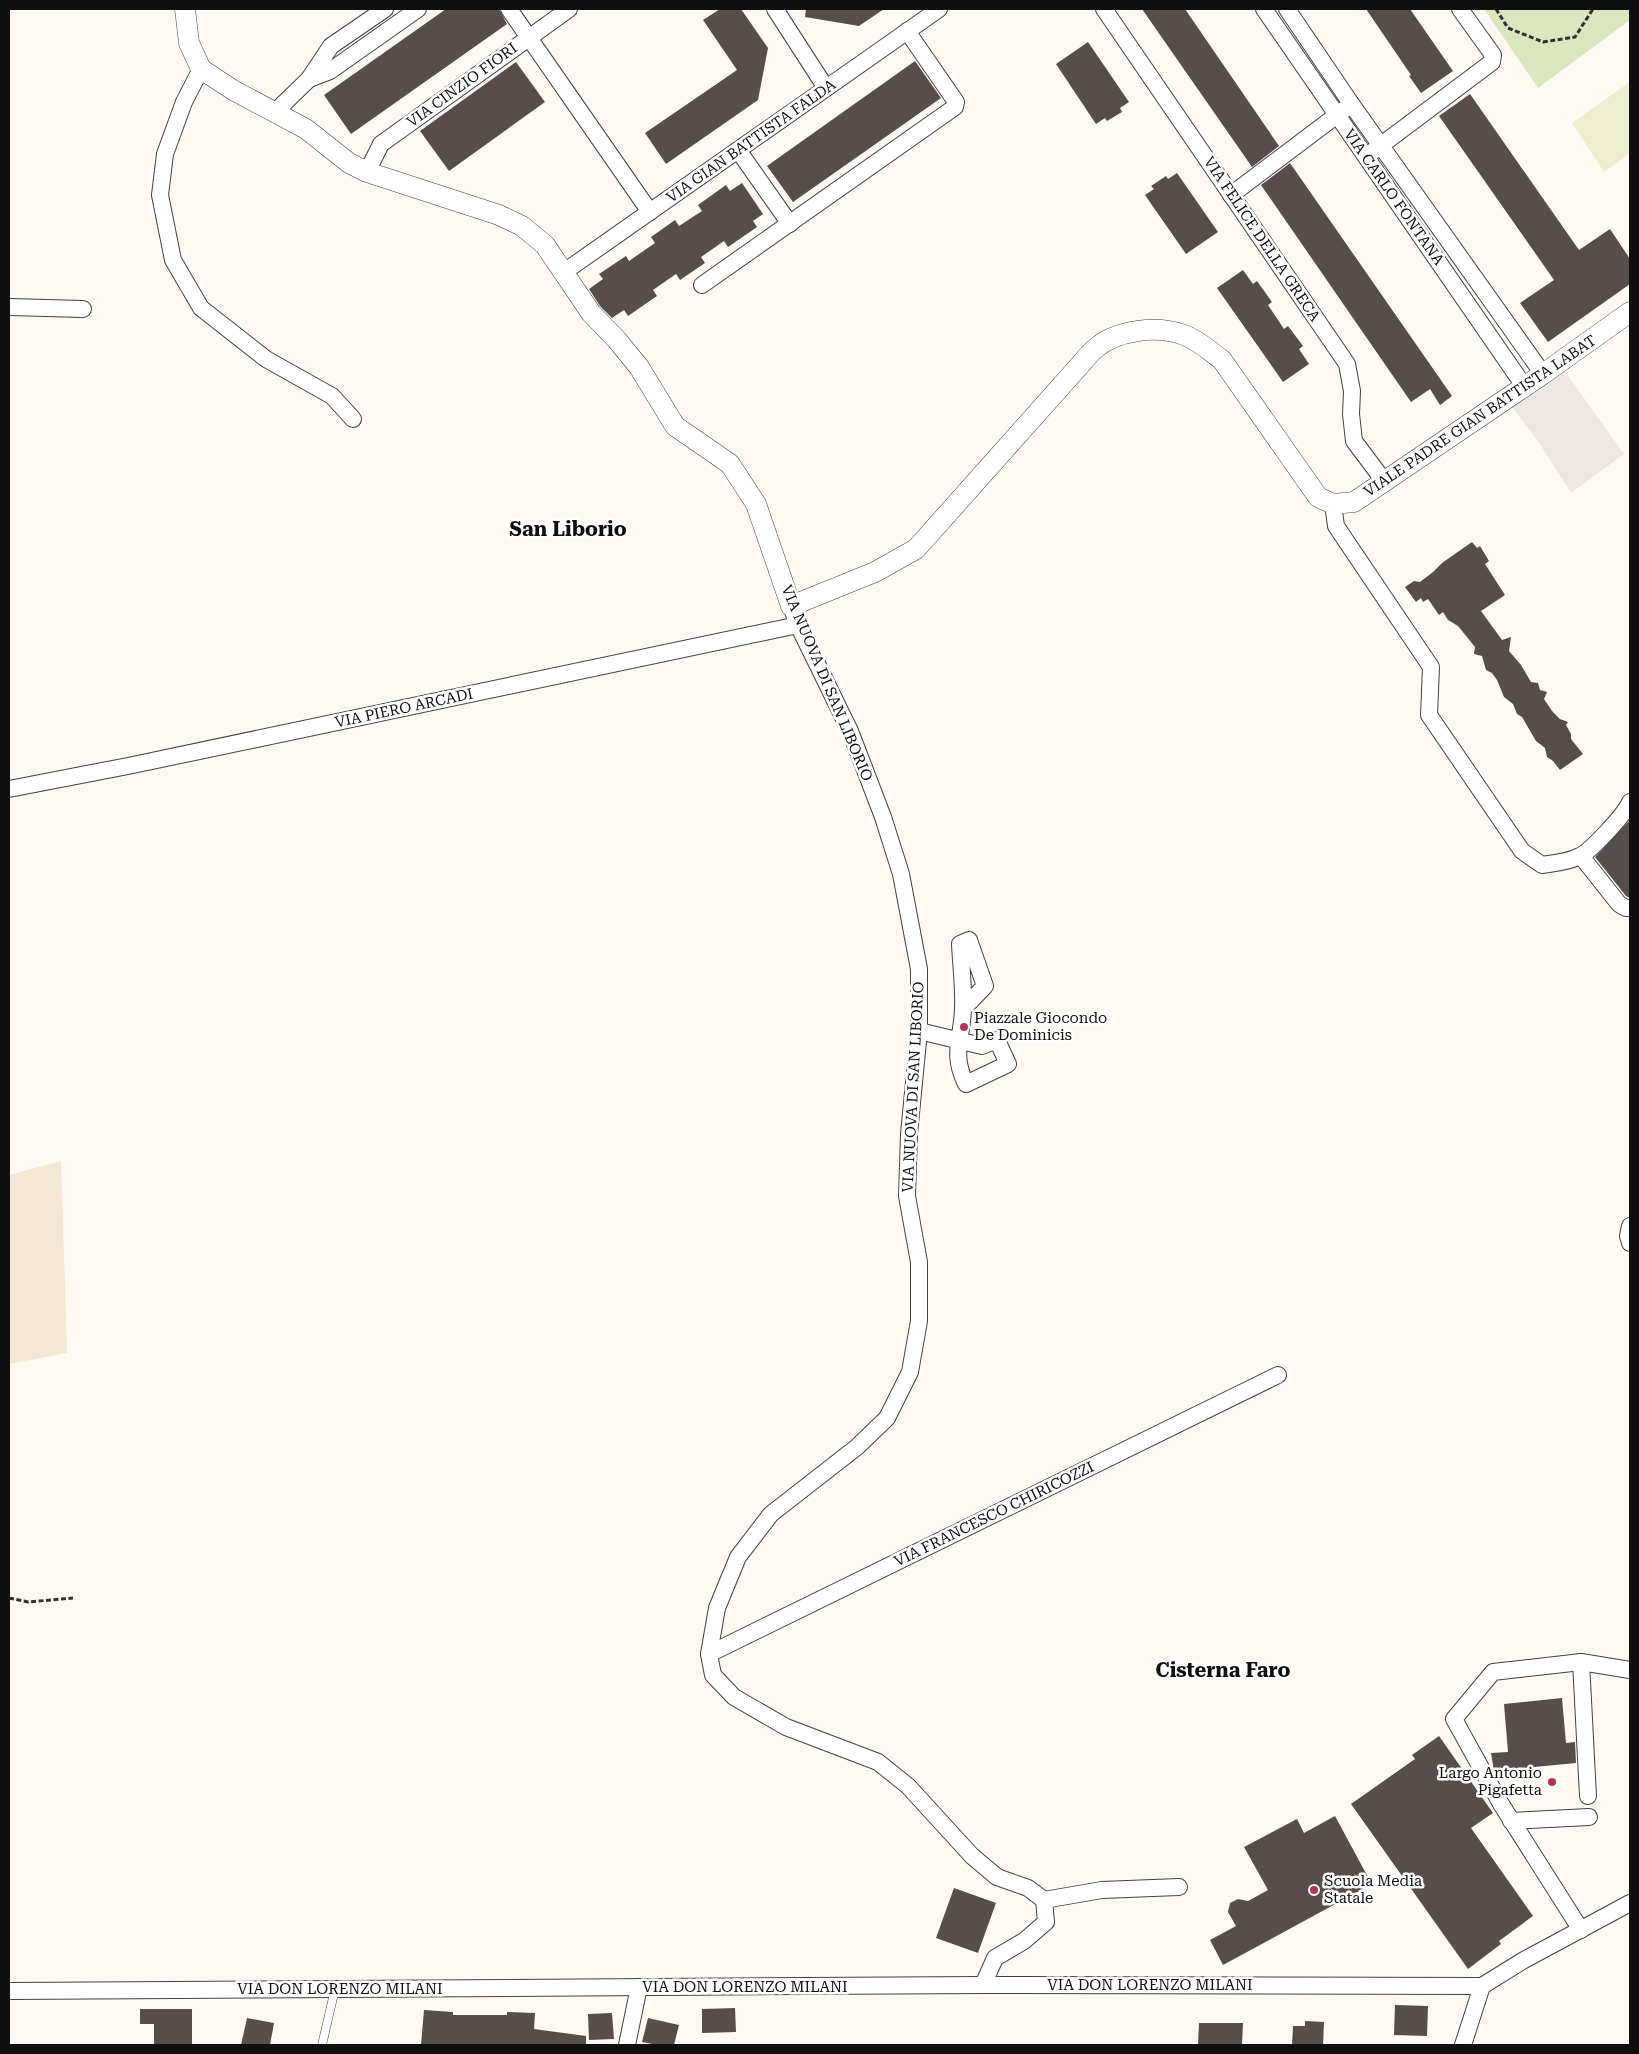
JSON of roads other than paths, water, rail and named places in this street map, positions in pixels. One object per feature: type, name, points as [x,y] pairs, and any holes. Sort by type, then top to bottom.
[{"type":"street","points":[[185,9],[189,43],[201,69],[184,102],[165,154],[160,195],[172,260],[201,308],[266,359],[332,396],[353,419]]},
{"type":"street","points":[[275,112],[309,79],[331,46],[385,9]]},
{"type":"street","points":[[309,79],[330,71],[418,9]]},
{"type":"street","points":[[509,9],[650,212]]},
{"type":"street","name":"VIA CINZIO FIORI","points":[[367,172],[381,144],[569,9]]},
{"type":"street","points":[[775,9],[826,88]]},
{"type":"street","name":"VIA GIAN BATTISTA FALDA","points":[[564,272],[938,9]]},
{"type":"street","name":"VIA FELICE DELLA GRECA","points":[[1104,9],[1347,364],[1352,391],[1351,414],[1354,441],[1384,481]]},
{"type":"street","name":"VIA CARLO FONTANA","points":[[1264,9],[1524,386]]},
{"type":"street","name":"VIA CARLO FONTANA","points":[[1288,9],[1352,105],[1543,374]]},
{"type":"street","points":[[1366,156],[1492,62],[1493,56],[1460,9]]},
{"type":"street","points":[[702,285],[955,107],[956,102],[907,31]]},
{"type":"street","name":"VIA NUOVA DI SAN LIBORIO","points":[[201,69],[233,90],[306,129],[350,163],[367,172],[499,214],[522,226],[545,245],[591,313],[639,366],[675,426],[730,464],[756,504],[798,625],[850,731],[883,816],[901,874],[919,970],[919,1031],[909,1134],[907,1196],[919,1262],[919,1321],[910,1372],[887,1418],[856,1447],[771,1514],[738,1557],[717,1608],[710,1654],[713,1675],[734,1697],[786,1727],[878,1762],[908,1786],[972,1856],[997,1877],[1028,1888],[1044,1900]]},
{"type":"street","points":[[1231,195],[1337,114],[1352,105]]},
{"type":"street","points":[[738,150],[790,224]]},
{"type":"street","points":[[9,307],[83,309]]},
{"type":"street","name":"VIALE PADRE GIAN BATTISTA LABAT","points":[[1333,504],[1354,502],[1543,374],[1630,312]]},
{"type":"street","points":[[791,606],[876,572],[916,549],[1096,347],[1114,338],[1141,330],[1166,331],[1184,335],[1207,347],[1222,360],[1318,497],[1333,504],[1336,526],[1431,667],[1429,715],[1522,851],[1542,865],[1562,862],[1581,856],[1606,833],[1630,802]]},
{"type":"street","name":"VIA PIERO ARCADI","points":[[9,789],[147,762],[798,625]]},
{"type":"street","points":[[1581,856],[1619,904],[1630,908]]},
{"type":"street","points":[[919,1031],[959,1040],[963,1009]]},
{"type":"street","points":[[1630,1226],[1628,1236],[1630,1243]]},
{"type":"street","name":"VIA FRANCESCO CHIRICOZZI","points":[[710,1654],[1278,1375]]},
{"type":"street","points":[[1581,1930],[1511,1821],[1454,1719],[1493,1672],[1581,1662],[1630,1670]]},
{"type":"street","points":[[1581,1662],[1588,1796]]},
{"type":"street","points":[[1511,1821],[1589,1817]]},
{"type":"street","points":[[983,1985],[995,1958],[1024,1941],[1046,1922],[1044,1900],[1102,1890],[1179,1887]]},
{"type":"street","points":[[1463,2045],[1482,1986],[1524,1960],[1630,1903]]},
{"type":"street","name":"VIA DON LORENZO MILANI","points":[[9,1991],[983,1985],[1482,1986]]},
{"type":"street","points":[[627,2045],[639,1987]]},
{"type":"lane","points":[[322,2045],[334,1989]]},
{"type":"place","name":"Piazzale Giocondo De Dominicis","points":[[964,1027]]},
{"type":"place","name":"Largo Antonio Pigafetta","points":[[1552,1782]]},
{"type":"place","name":"Scuola Media Statale","points":[[1314,1890]]},
{"type":"district","name":"San Liborio","points":[[568,529]]},
{"type":"district","name":"Cisterna Faro","points":[[1223,1670]]}]
